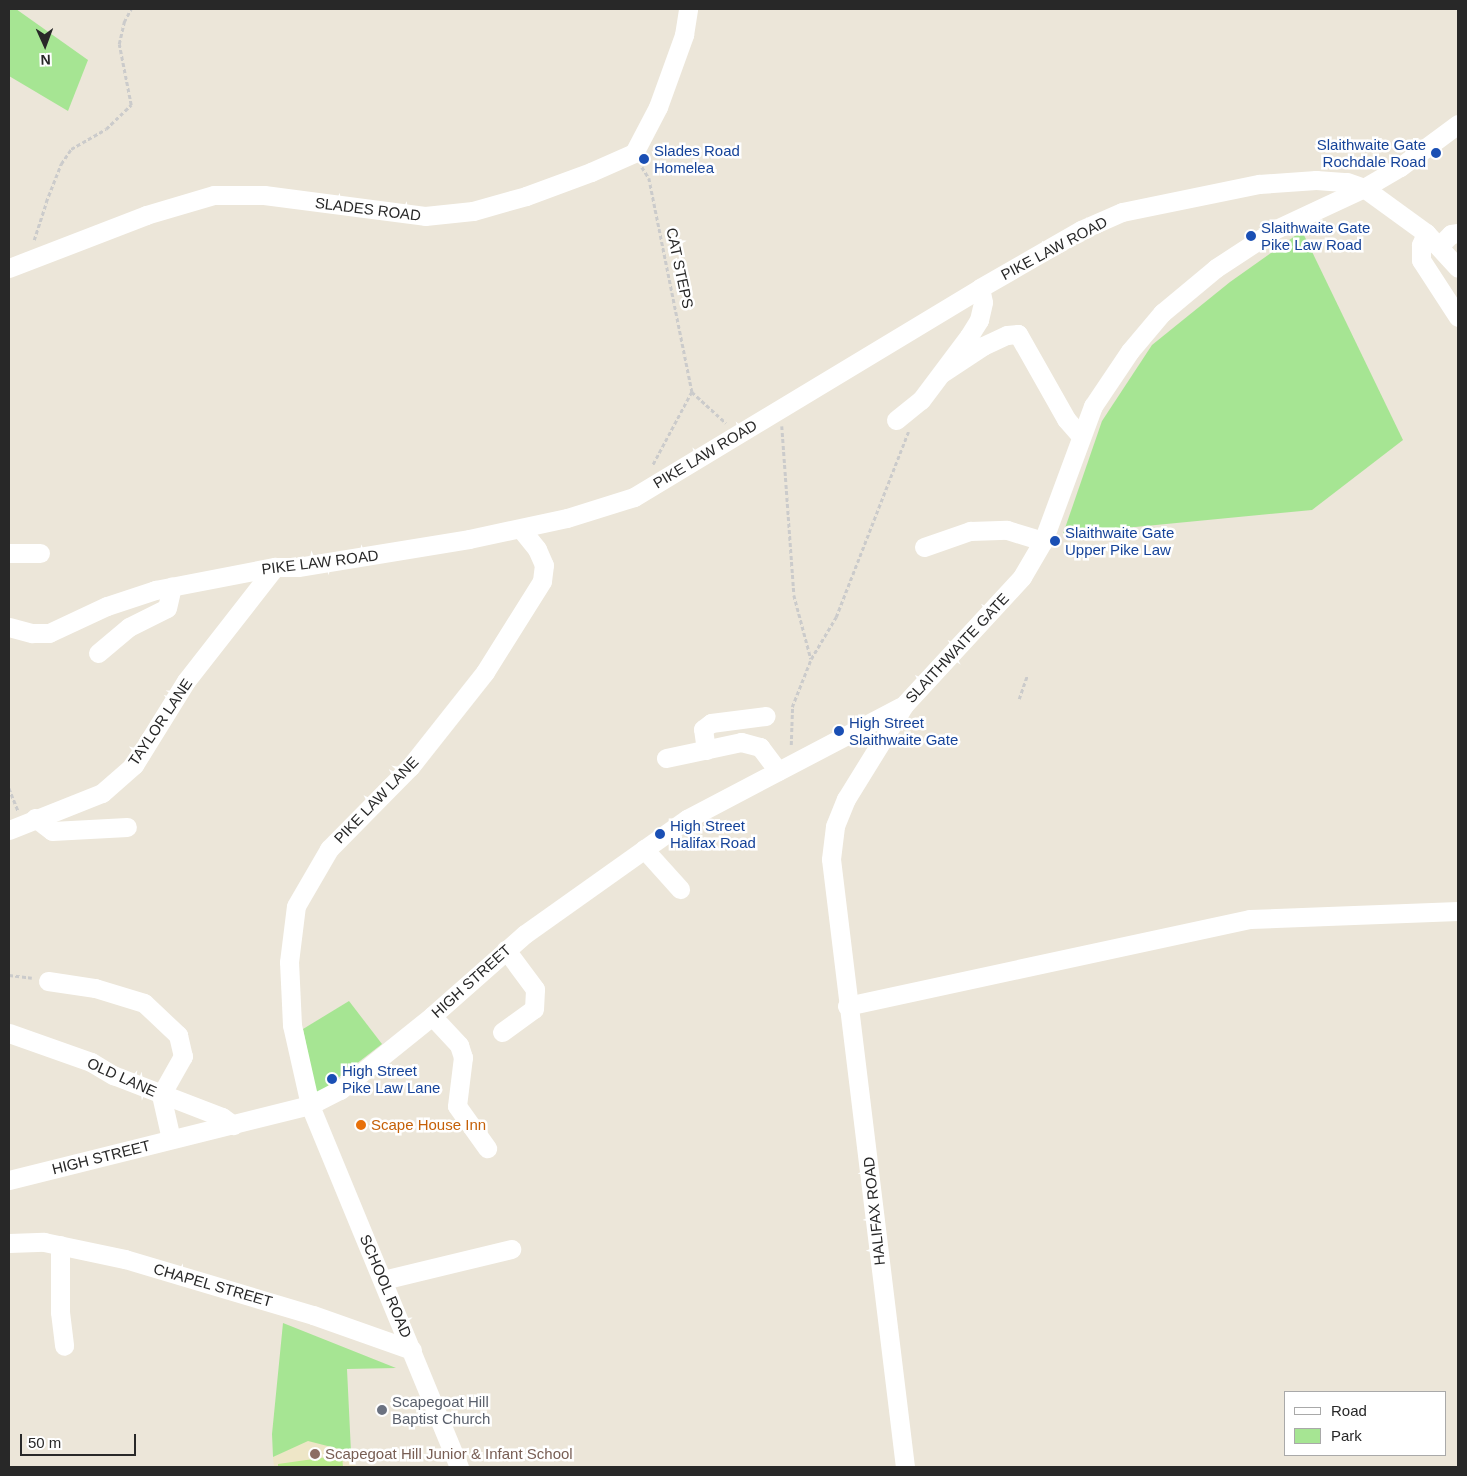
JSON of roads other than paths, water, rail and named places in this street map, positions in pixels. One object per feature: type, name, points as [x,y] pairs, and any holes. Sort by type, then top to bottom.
[{"type":"street","name":"SLADES ROAD","points":[[17,265],[146,215],[214,196],[264,195],[425,216],[473,211],[526,196],[634,153],[658,107],[684,35],[688,9]]},
{"type":"street","name":"SLAITHWAITE GATE","points":[[842,955],[831,860],[836,826],[846,799],[904,705],[1022,577],[1043,542],[1093,406],[1130,351],[1162,313],[1216,268],[1274,230],[1364,188],[1400,167],[1458,124]]},
{"type":"street","name":"PIKE LAW ROAD","points":[[9,627],[32,634],[49,633],[108,606],[172,587],[275,566],[298,567],[415,549],[521,529],[634,497],[980,288],[1081,230],[1122,212],[1259,184],[1316,180],[1347,182],[1364,188]]},
{"type":"street","points":[[1364,188],[1432,240],[1458,268]]},
{"type":"street","points":[[1458,233],[1421,245],[1421,260],[1458,317]]},
{"type":"street","points":[[903,424],[979,320],[983,302],[980,288]]},
{"type":"street","points":[[942,373],[983,346],[1007,335],[1018,334],[1066,419],[1081,436]]},
{"type":"street","name":"PIKE LAW LANE","points":[[310,1105],[292,1025],[288,962],[296,906],[329,850],[410,767],[485,672],[542,581],[544,565],[537,549],[521,529]]},
{"type":"street","points":[[924,547],[970,531],[1007,530],[1043,542]]},
{"type":"street","points":[[9,553],[40,552]]},
{"type":"street","name":"TAYLOR LANE","points":[[22,823],[102,793],[134,765],[186,681],[275,566]]},
{"type":"street","points":[[98,653],[129,627],[167,608],[172,587]]},
{"type":"street","name":"HIGH STREET","points":[[9,1180],[310,1105],[340,1090],[432,1016],[506,950],[644,848],[687,819],[904,705]]},
{"type":"street","points":[[706,750],[703,729],[711,723],[766,716]]},
{"type":"street","points":[[666,758],[741,742],[760,747],[784,768]]},
{"type":"street","points":[[22,823],[52,830],[127,827]]},
{"type":"street","points":[[644,848],[680,890]]},
{"type":"street","points":[[847,1006],[1250,919],[1458,911]]},
{"type":"street","points":[[502,1032],[534,1009],[535,989],[506,950]]},
{"type":"street","name":"HALIFAX ROAD","points":[[842,955],[847,1006],[866,1132],[905,1467]]},
{"type":"street","points":[[48,981],[95,988],[144,1003],[178,1035],[183,1045],[182,1056],[161,1095],[171,1139]]},
{"type":"street","points":[[432,1016],[459,1045],[464,1058],[457,1106],[487,1148]]},
{"type":"street","name":"OLD LANE","points":[[9,1033],[91,1062],[113,1075],[222,1117],[233,1125]]},
{"type":"street","name":"SCHOOL ROAD","points":[[310,1105],[459,1467]]},
{"type":"street","name":"CHAPEL STREET","points":[[9,1243],[44,1242],[125,1259],[313,1315],[412,1350]]},
{"type":"street","points":[[60,1245],[60,1305],[64,1346]]},
{"type":"street","points":[[383,1280],[511,1250]]},
{"type":"place","name":"Slaithwaite Gate Rochdale Road","points":[[1436,153]]},
{"type":"place","name":"Slades Road Homelea","points":[[644,159]]},
{"type":"place","name":"Slaithwaite Gate Pike Law Road","points":[[1251,236]]},
{"type":"place","name":"Slaithwaite Gate Upper Pike Law","points":[[1055,541]]},
{"type":"place","name":"High Street Slaithwaite Gate","points":[[839,731]]},
{"type":"place","name":"High Street Halifax Road","points":[[660,834]]},
{"type":"place","name":"High Street Pike Law Lane","points":[[332,1079]]},
{"type":"place","name":"Scape House Inn","points":[[361,1125]]},
{"type":"place","name":"Scapegoat Hill Baptist Church","points":[[382,1410]]},
{"type":"place","name":"Scapegoat Hill Junior & Infant School","points":[[315,1454]]}]
